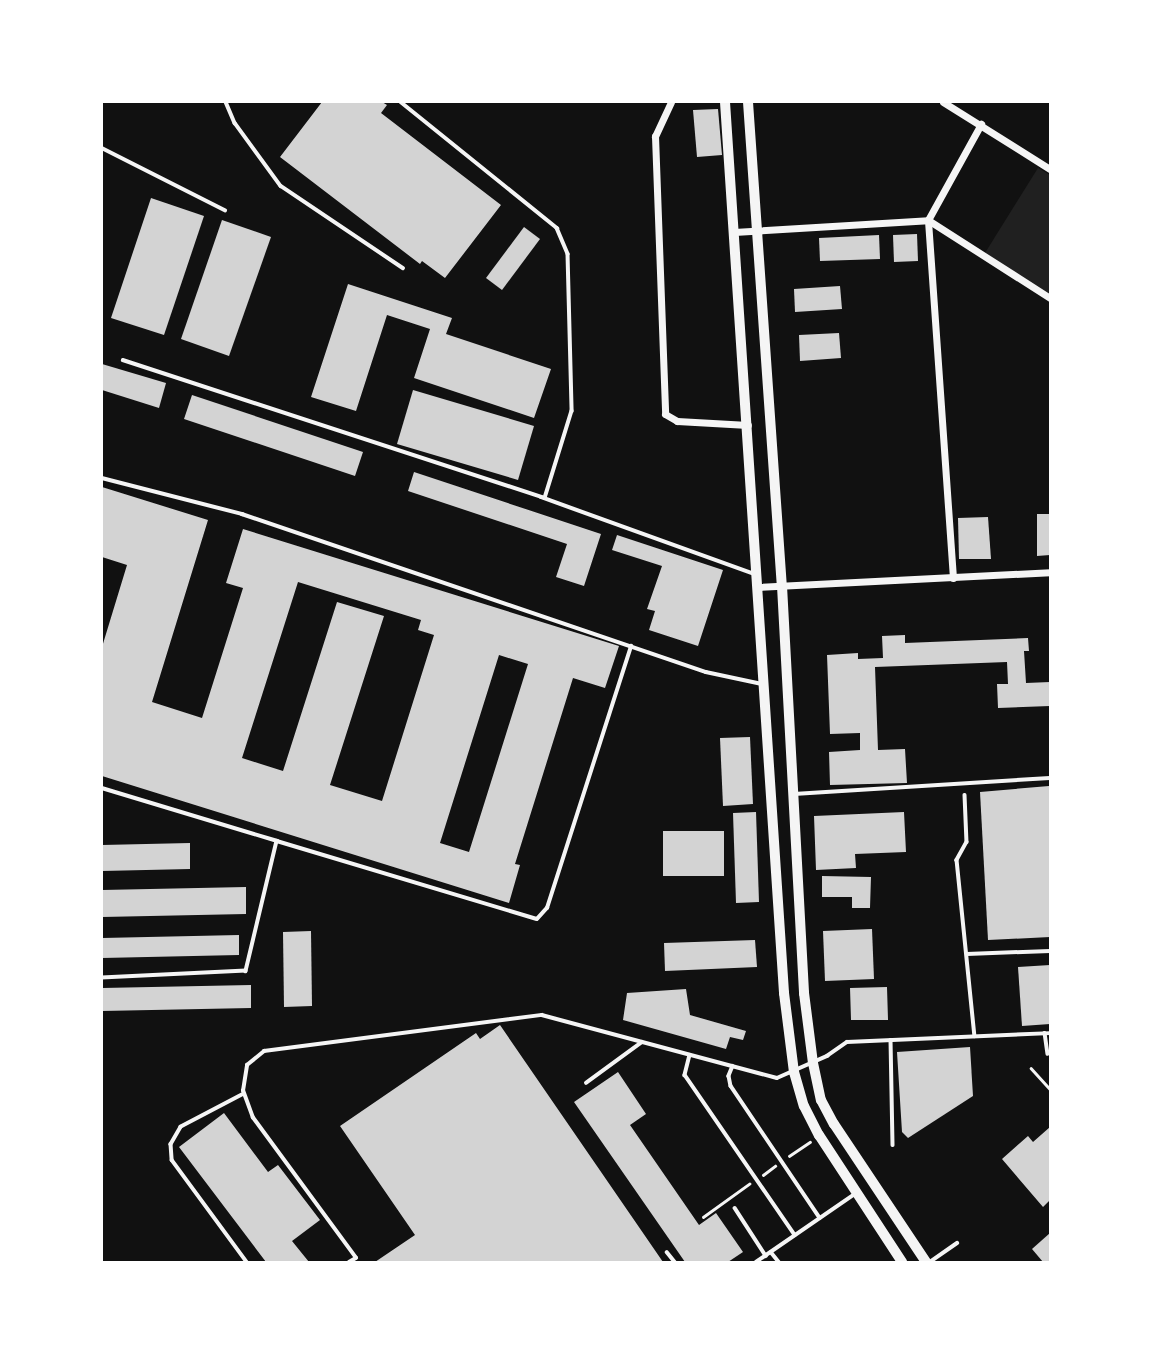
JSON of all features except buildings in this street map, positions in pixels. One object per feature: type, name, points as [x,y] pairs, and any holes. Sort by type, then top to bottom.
[{"type":"main road","points":[[725,102],[784,993],[794,1072],[804,1106],[902,1262]]},
{"type":"main road","points":[[748,102],[782,586],[804,993],[813,1063],[821,1100],[834,1124],[924,1261]]},
{"type":"street","points":[[671,102],[655,136],[665,414],[677,421],[748,425]]},
{"type":"street","points":[[943,102],[1051,169]]},
{"type":"street","points":[[953,578],[928,220],[981,124]]},
{"type":"street","points":[[734,232],[928,220],[1051,298]]},
{"type":"street","points":[[757,587],[1051,572]]},
{"type":"lane","points":[[226,102],[236,123],[281,186],[403,268]]},
{"type":"lane","points":[[401,102],[557,228],[568,254],[572,411],[545,499]]},
{"type":"lane","points":[[102,148],[225,210]]},
{"type":"lane","points":[[123,360],[545,499],[757,574]]},
{"type":"lane","points":[[102,478],[242,514],[728,678],[764,684]]},
{"type":"lane","points":[[102,788],[537,919],[547,908],[631,646]]},
{"type":"lane","points":[[792,794],[1051,778]]},
{"type":"lane","points":[[965,795],[967,842],[957,860],[975,1036]]},
{"type":"lane","points":[[102,978],[246,971],[277,841]]},
{"type":"lane","points":[[967,954],[1051,951]]},
{"type":"lane","points":[[349,1262],[356,1258],[253,1118],[244,1094],[247,1065],[264,1051],[542,1015],[777,1078],[813,1063],[847,1042],[1048,1033],[1048,1054]]},
{"type":"lane","points":[[891,1040],[893,1145]]},
{"type":"lane","points":[[586,1083],[642,1042]]},
{"type":"lane","points":[[690,1055],[685,1075],[795,1235]]},
{"type":"lane","points":[[733,1066],[729,1076],[731,1086],[820,1218]]},
{"type":"lane","points":[[244,1094],[181,1127],[171,1143],[172,1160],[247,1262]]},
{"type":"lane","points":[[756,1262],[857,1193]]},
{"type":"lane","points":[[735,1208],[766,1255]]},
{"type":"lane","points":[[924,1261],[957,1243]]},
{"type":"lane","points":[[667,1252],[674,1262]]},
{"type":"lane","points":[[771,1252],[779,1262]]},
{"type":"path","points":[[1031,1068],[1051,1089]]},
{"type":"shaded area","points":[[1038,168],[1050,175],[1050,294],[985,253]]}]
